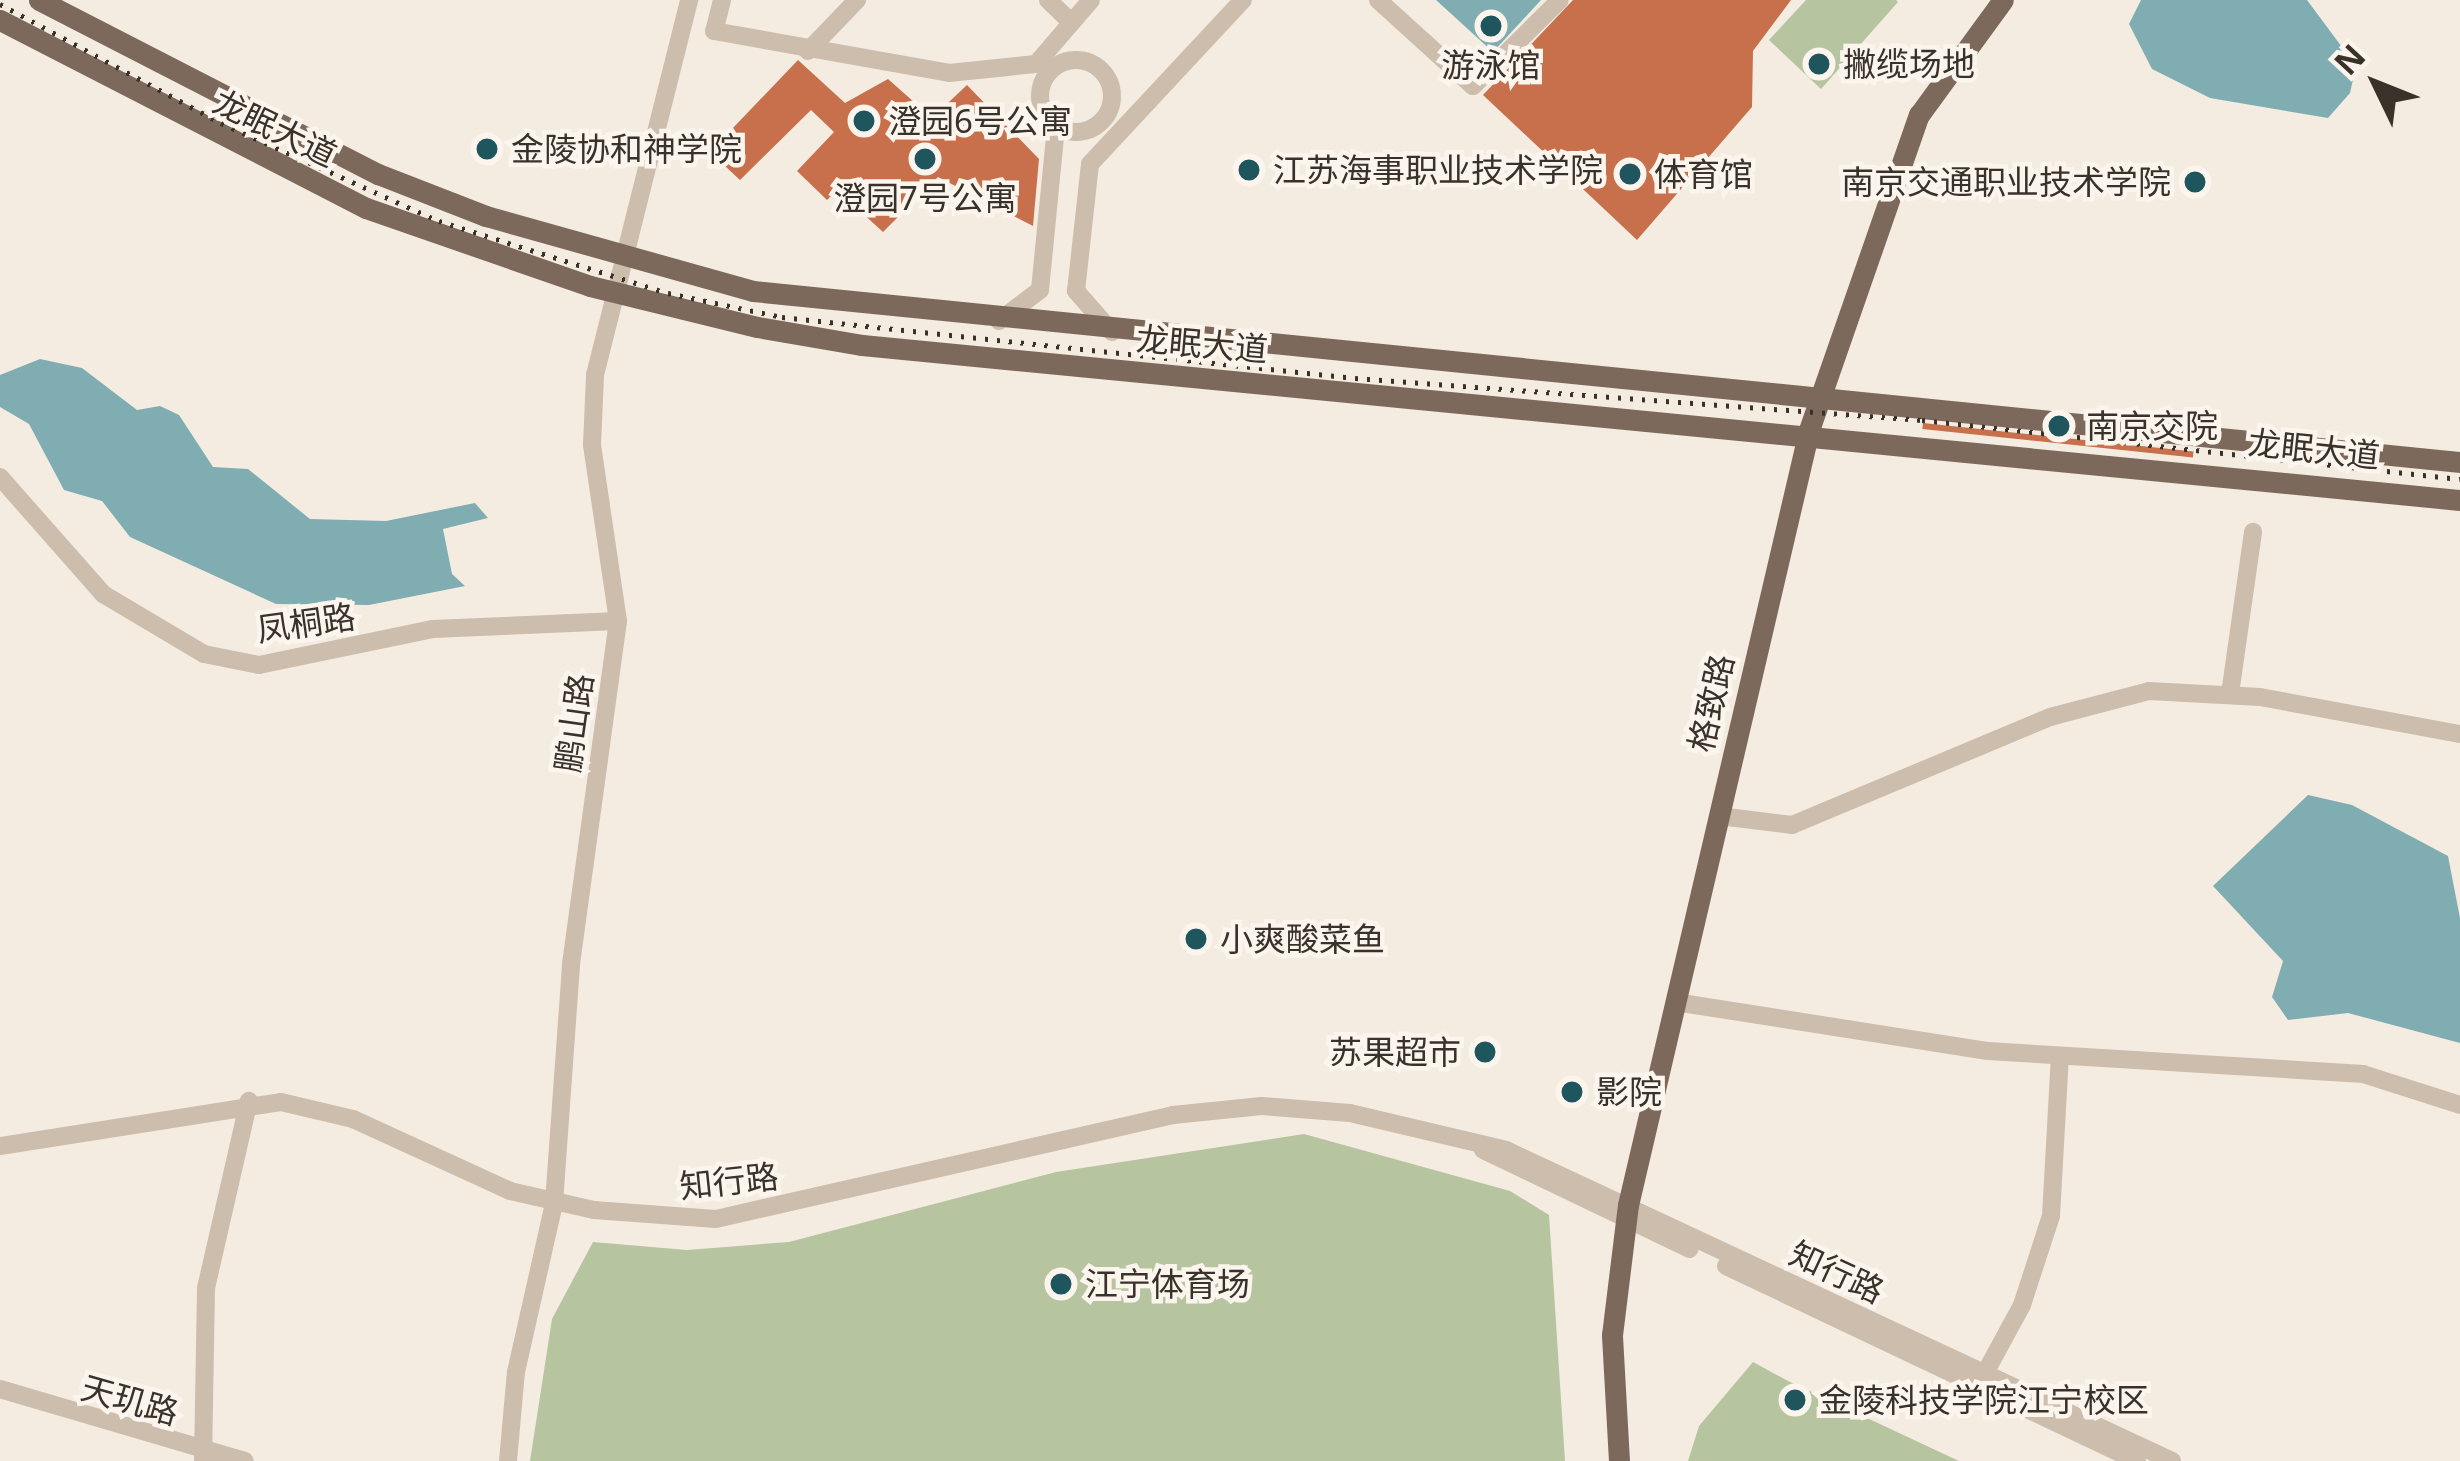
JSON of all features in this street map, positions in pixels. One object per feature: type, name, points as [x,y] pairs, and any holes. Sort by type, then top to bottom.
[{"type":"main road","name":"龙眠大道","points":[[39,0],[378,173],[621,256],[774,294],[999,321],[2460,462]]},
{"type":"main road","name":"格致路","points":[[1619,1461],[1612,1335],[1627,1213],[1809,430],[1827,398],[1898,161],[1942,76],[2003,0]]},
{"type":"main road","name":"龙眠大道","points":[[0,20],[366,208],[611,292],[862,345],[1809,430],[2460,500]]},
{"type":"street","name":"鹏山路","points":[[508,1461],[516,1372],[554,1202],[572,964],[618,621],[592,445],[611,292],[688,0]]},
{"type":"street","points":[[722,0],[714,31],[808,51],[949,73],[1041,70],[1064,62],[1096,66],[1111,86],[1110,128]]},
{"type":"street","points":[[808,51],[856,0]]},
{"type":"street","points":[[1048,0],[1072,22]]},
{"type":"street","points":[[999,321],[1040,290],[1057,126],[1040,97],[1041,70],[1091,0]]},
{"type":"street","points":[[1112,332],[1076,291],[1090,164],[1110,128],[1243,0]]},
{"type":"street","points":[[1378,0],[1473,86],[1560,0]]},
{"type":"street","points":[[1057,126],[1080,131],[1110,128]]},
{"type":"street","name":"凤桐路","points":[[0,477],[57,553],[103,594],[204,654],[259,665],[433,628],[618,621]]},
{"type":"street","points":[[2230,694],[2253,532]]},
{"type":"street","points":[[1719,816],[1792,825],[2100,700],[2230,694],[2460,734]]},
{"type":"street","points":[[1675,1002],[2060,1057],[2363,1074],[2460,1105]]},
{"type":"street","points":[[1984,1375],[2022,1306],[2050,1216],[2060,1057]]},
{"type":"street","points":[[202,1456],[206,1288],[249,1101]]},
{"type":"street","name":"知行路","points":[[0,1147],[249,1101],[316,1107],[554,1202],[716,1220],[1173,1115],[1262,1106],[1385,1118],[1474,1144],[2172,1461]]},
{"type":"street","name":"知行路","points":[[1627,1213],[2137,1461]]},
{"type":"street","name":"天玑路","points":[[0,1389],[202,1456],[245,1461]]},
{"type":"green space","name":"撇缆场地","points":[[1806,0],[1898,2],[1821,89],[1769,40]]},
{"type":"green space","name":"江宁体育场","points":[[1304,1134],[1510,1191],[1549,1215],[1565,1461],[530,1461],[552,1319],[593,1242],[687,1250],[789,1242],[1056,1172]]},
{"type":"green space","points":[[1753,1362],[1959,1461],[1688,1461],[1699,1426]]},
{"type":"water","name":"游泳馆","points":[[1436,0],[1541,0],[1493,52]]},
{"type":"water","points":[[2141,0],[2307,0],[2356,66],[2350,93],[2328,118],[2210,98],[2152,69],[2129,24]]},
{"type":"water","points":[[40,359],[82,368],[137,410],[160,406],[179,415],[213,467],[248,469],[310,519],[386,521],[475,503],[488,518],[443,529],[452,574],[465,586],[369,605],[276,604],[130,537],[102,501],[64,490],[29,424],[0,407],[0,375]]},
{"type":"water","points":[[2308,795],[2352,805],[2448,856],[2460,918],[2460,1043],[2348,1013],[2288,1020],[2272,997],[2283,961],[2213,886]]},
{"type":"building","name":"体育馆","points":[[1573,0],[1791,0],[1753,51],[1752,107],[1637,240],[1483,95]]},
{"type":"building","points":[[798,60],[845,103],[888,79],[932,118],[967,85],[1039,159],[1033,226],[938,177],[883,232],[837,190],[827,200],[797,171],[834,132],[811,110],[740,180],[710,152]]},
{"type":"building","points":[[1923,423],[2194,451],[2193,457],[1922,429]]},
{"type":"railway","points":[[0,4],[221,123],[439,221],[668,293],[782,317],[1355,378],[1922,420],[2460,479]]},
{"type":"place","name":"游泳馆","points":[[1491,26]]},
{"type":"place","name":"撇缆场地","points":[[1819,64]]},
{"type":"place","name":"澄园6号公寓","points":[[864,121]]},
{"type":"place","name":"金陵协和神学院","points":[[487,149]]},
{"type":"place","name":"澄园7号公寓","points":[[925,159]]},
{"type":"place","name":"江苏海事职业技术学院","points":[[1249,170]]},
{"type":"place","name":"体育馆","points":[[1630,174]]},
{"type":"place","name":"南京交通职业技术学院","points":[[2195,182]]},
{"type":"place","name":"南京交院","points":[[2059,426]]},
{"type":"place","name":"小爽酸菜鱼","points":[[1196,939]]},
{"type":"place","name":"苏果超市","points":[[1485,1052]]},
{"type":"place","name":"影院","points":[[1572,1092]]},
{"type":"place","name":"江宁体育场","points":[[1061,1284]]},
{"type":"place","name":"金陵科技学院江宁校区","points":[[1795,1400]]}]
